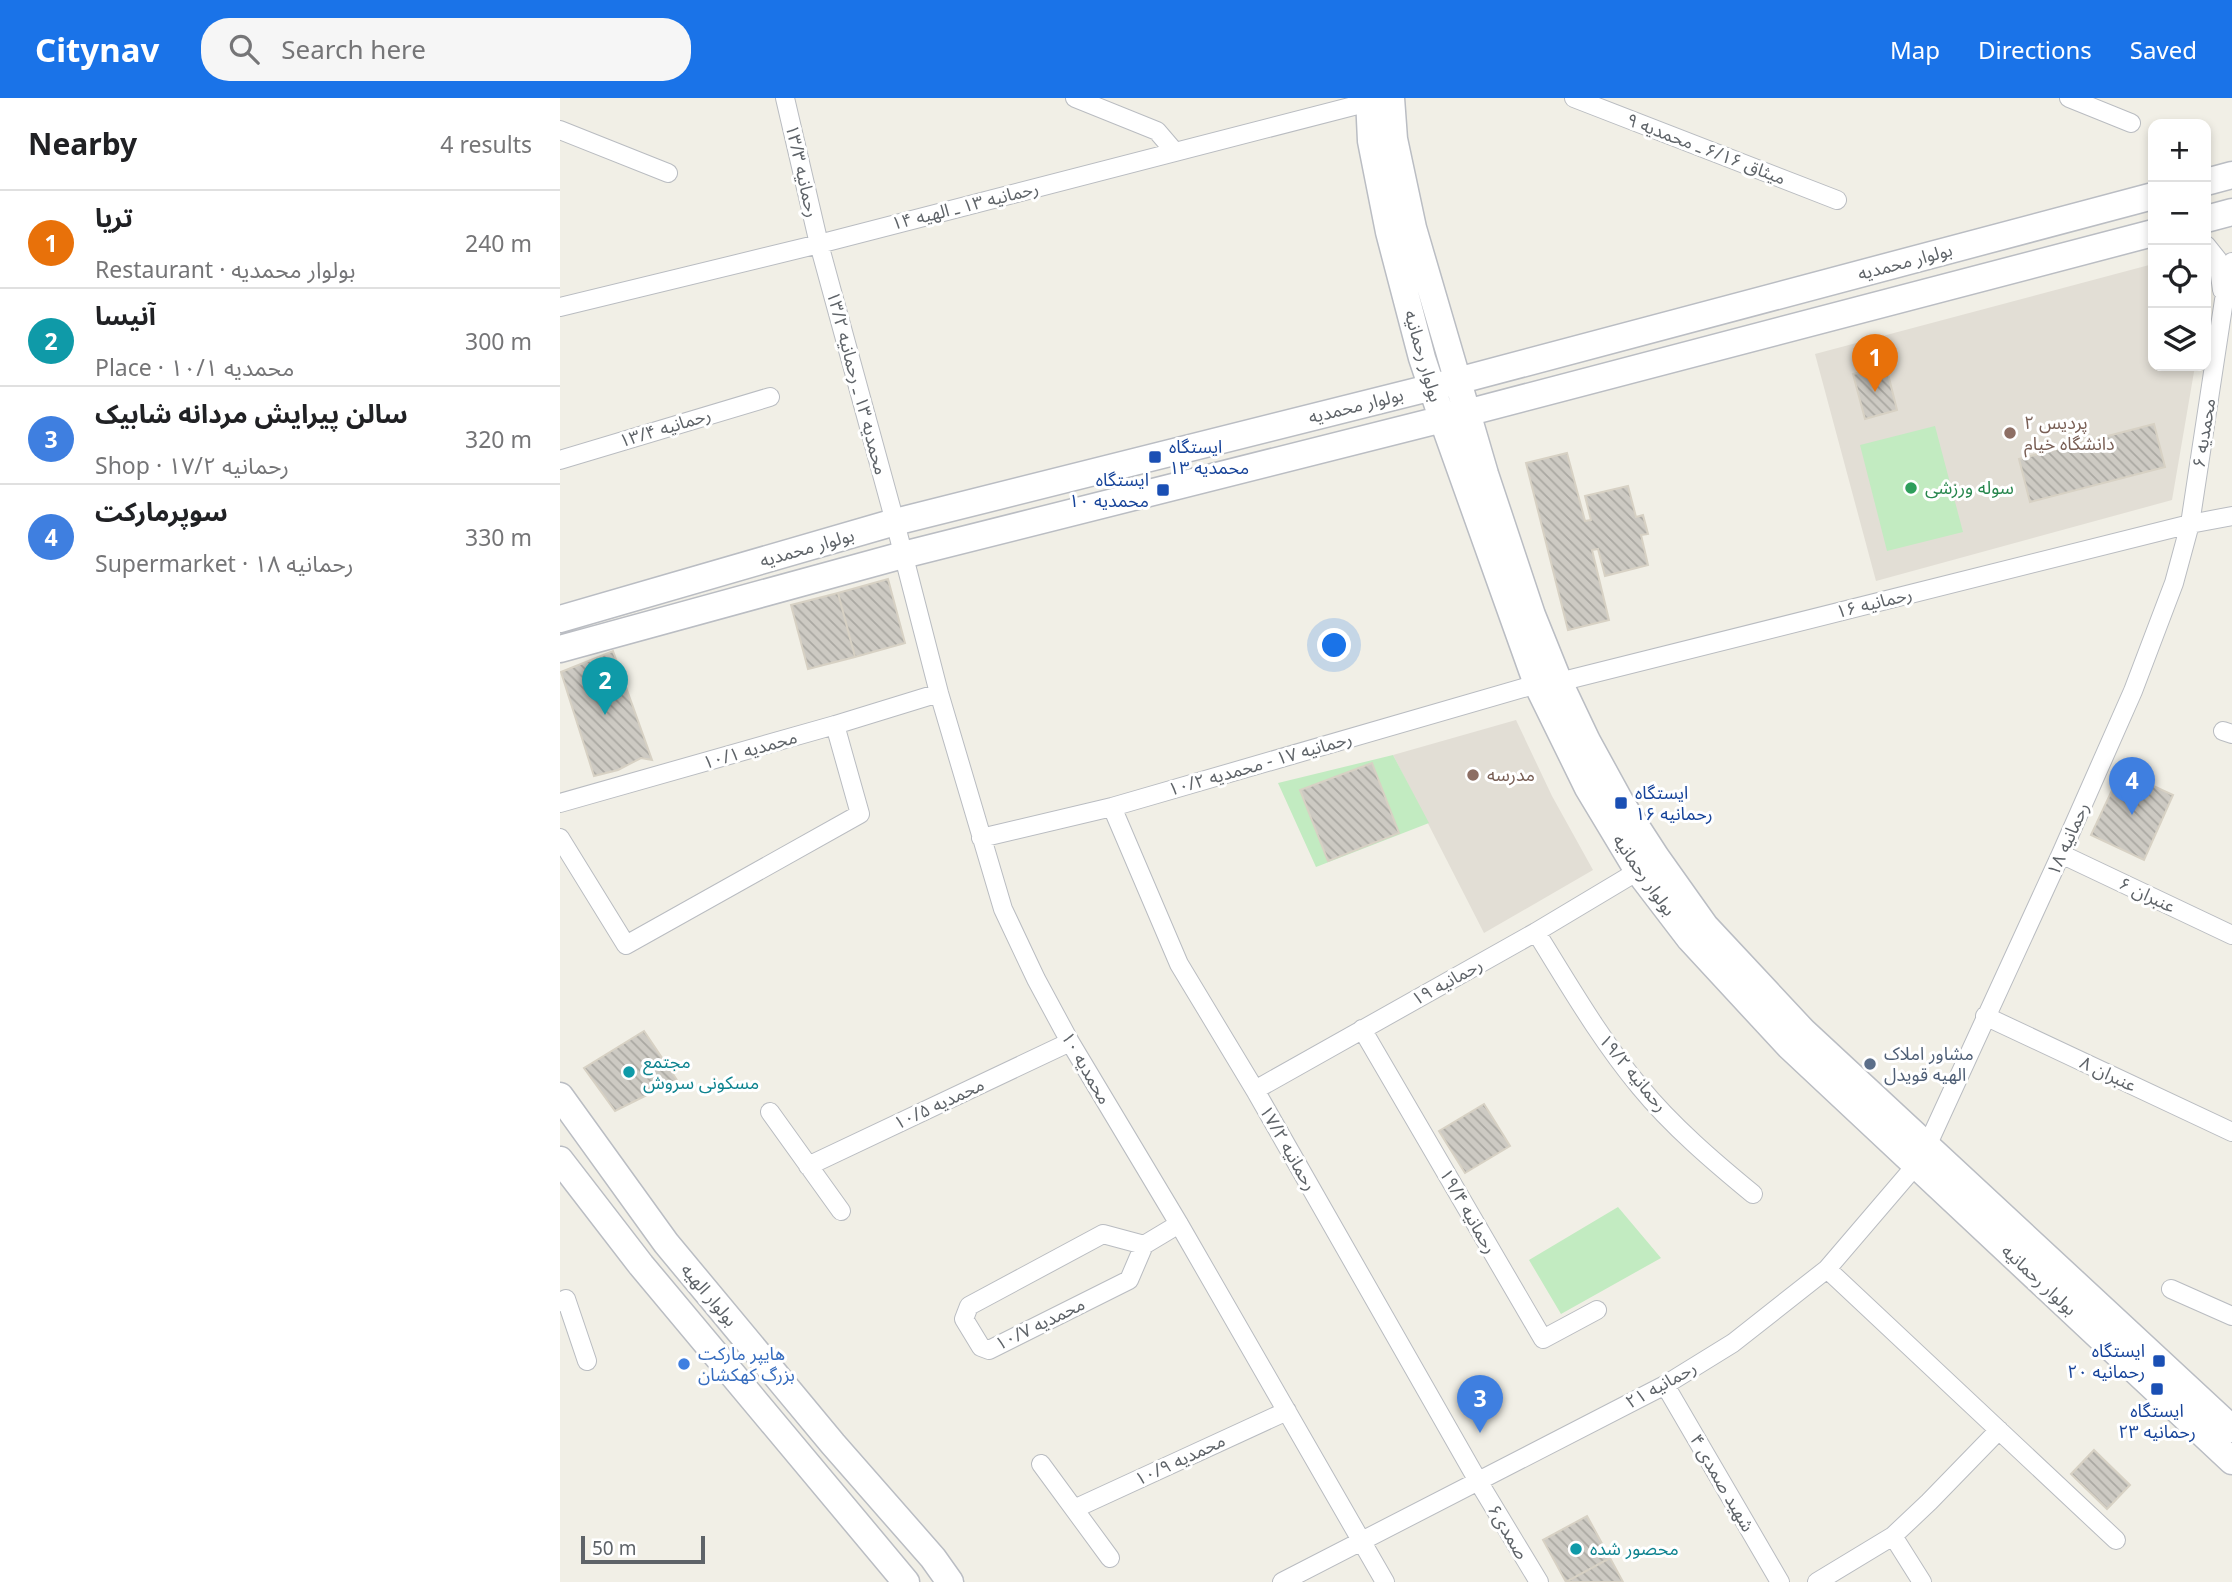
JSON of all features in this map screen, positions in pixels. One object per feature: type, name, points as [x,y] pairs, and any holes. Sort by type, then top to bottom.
[{"type":"main road","name":"بولوار رحمانیه","points":[[1376,99],[1394,139],[1413,228],[1444,384],[1442,418],[1588,788],[1638,872],[1690,939],[1789,1046],[1921,1155],[2232,1429]]},
{"type":"main road","points":[[2211,181],[2232,175]]},
{"type":"main road","name":"بولوار محمدیه","points":[[560,620],[895,522],[1444,384],[2148,197]]},
{"type":"main road","points":[[2211,218],[2232,212]]},
{"type":"main road","name":"بولوار محمدیه","points":[[560,649],[903,555],[1468,413],[2148,234]]},
{"type":"main road","name":"بولوار رحمانیه","points":[[1444,384],[1468,413],[1485,474],[1532,615],[1548,683],[1587,741],[1621,803],[1705,926],[1921,1155],[2232,1461]]},
{"type":"main road","name":"بولوار الهیه","points":[[560,1096],[666,1243],[833,1444],[933,1558],[950,1582]]},
{"type":"main road","name":"بولوار الهیه","points":[[560,1160],[641,1265],[906,1582]]},
{"type":"street","name":"رحمانیه ۱۳/۳","points":[[785,98],[818,244]]},
{"type":"street","points":[[1075,98],[1157,131],[1175,152]]},
{"type":"street","name":"میثاق ۶/۱۶ ـ محمدیه ۹","points":[[1574,98],[1837,200]]},
{"type":"street","points":[[2069,98],[2131,123]]},
{"type":"street","name":"رحمانیه ۱۳ ـ الهیه ۱۴","points":[[560,307],[818,244],[1376,99]]},
{"type":"street","points":[[560,130],[668,173]]},
{"type":"street","name":"محمدیه ۱۳ ـ رحمانیه ۱۳/۲","points":[[818,244],[903,555]]},
{"type":"street","name":"محمدیه ۶","points":[[2211,251],[2218,260],[2224,300]]},
{"type":"street","name":"محمدیه ۶","points":[[2190,524],[2232,262]]},
{"type":"street","name":"رحمانیه ۱۳/۴","points":[[560,460],[770,397]]},
{"type":"street","name":"رحمانیه ۱۶","points":[[1548,683],[2190,524],[2232,516]]},
{"type":"street","name":"رحمانیه ۱۸","points":[[1921,1155],[2061,854],[2133,691],[2174,583],[2190,524]]},
{"type":"street","name":"محمدیه ۱۰","points":[[903,555],[939,693],[1003,909],[1070,1042],[1179,1224],[1385,1582]]},
{"type":"street","name":"رحمانیه ۱۷ - محمدیه ۱۰/۲","points":[[981,838],[1112,807],[1548,683]]},
{"type":"street","name":"محمدیه ۱۰/۱","points":[[560,803],[939,693]]},
{"type":"street","points":[[560,838],[626,945],[860,814],[835,725]]},
{"type":"street","name":"رحمانیه ۱۷/۲","points":[[1112,807],[1180,964],[1478,1481]]},
{"type":"street","name":"عنبران ۶","points":[[2061,854],[2232,936]]},
{"type":"street","name":"رحمانیه ۱۹","points":[[1255,1090],[1638,872]]},
{"type":"street","name":"رحمانیه ۱۹/۲","points":[[1536,932],[1589,1018],[1641,1088],[1712,1161],[1752,1194]]},
{"type":"street","name":"عنبران ۸","points":[[1985,1016],[2232,1132]]},
{"type":"street","name":"رحمانیه ۱۹/۴","points":[[1362,1030],[1543,1339],[1597,1310]]},
{"type":"street","name":"محمدیه ۱۰/۵","points":[[808,1166],[1070,1042]]},
{"type":"street","points":[[770,1112],[841,1211]]},
{"type":"street","name":"رحمانیه ۲۱","points":[[1282,1582],[1665,1385],[1733,1343],[1827,1269],[1921,1155]]},
{"type":"street","points":[[1144,1245],[1179,1224]]},
{"type":"street","name":"محمدیه ۱۰/۷","points":[[1103,1234],[1144,1245],[1129,1280],[989,1350],[981,1347],[964,1319],[969,1306],[1103,1234]]},
{"type":"street","points":[[1827,1269],[2116,1540]]},
{"type":"street","points":[[2171,1289],[2232,1316]]},
{"type":"street","points":[[560,1302],[566,1298],[587,1361]]},
{"type":"street","name":"شهید صمدی ۴","points":[[1665,1385],[1780,1582]]},
{"type":"street","name":"محمدیه ۱۰/۹","points":[[1074,1509],[1286,1411]]},
{"type":"street","points":[[1816,1582],[1893,1536],[1929,1503],[1999,1430]]},
{"type":"street","points":[[1041,1464],[1110,1558]]},
{"type":"street","name":"صمدی۶","points":[[1478,1481],[1539,1582]]},
{"type":"street","points":[[1893,1536],[1922,1582]]},
{"type":"shaded area","name":"پردیس ۲ دانشگاه خیام","points":[[2148,265],[2148,371],[2194,371],[2172,500],[1876,581],[1815,354]]},
{"type":"shaded area","points":[[1516,720],[1552,796],[1593,870],[1484,933],[1393,755]]},
{"type":"green space","name":"سوله ورزشی","points":[[1935,426],[1963,532],[1887,551],[1860,445]]},
{"type":"green space","points":[[1393,755],[1429,823],[1316,867],[1278,783]]},
{"type":"green space","points":[[1618,1207],[1661,1258],[1561,1314],[1529,1260]]},
{"type":"building","points":[[1886,366],[1897,410],[1865,419],[1853,374]]},
{"type":"building","points":[[2154,424],[2165,467],[2030,502],[2019,459]]},
{"type":"building","points":[[1567,453],[1585,521],[1591,520],[1585,496],[1628,486],[1636,517],[1643,515],[1648,534],[1641,535],[1648,565],[1605,576],[1598,549],[1592,550],[1609,620],[1568,630],[1526,463]]},
{"type":"building","points":[[888,579],[905,643],[855,657],[838,593]]},
{"type":"building","points":[[838,593],[855,657],[808,669],[791,605]]},
{"type":"building","points":[[613,651],[652,760],[641,758],[618,770],[594,776],[561,672]]},
{"type":"building","points":[[1372,763],[1399,833],[1328,861],[1300,790]]},
{"type":"building","points":[[2121,771],[2173,795],[2144,860],[2091,835]]},
{"type":"building","name":"مجتمع مسکونی سروش","points":[[644,1031],[677,1080],[615,1111],[584,1068]]},
{"type":"building","points":[[1484,1104],[1510,1146],[1465,1173],[1439,1131]]},
{"type":"building","points":[[2094,1450],[2130,1485],[2107,1509],[2071,1474]]},
{"type":"building","name":"محصور شده","points":[[1587,1516],[1610,1558],[1566,1582],[1543,1540]]},
{"type":"building","points":[[1610,1558],[1623,1582],[1566,1582]]},
{"type":"place","name":"تریا","points":[[1875,392]]},
{"type":"place","name":"پردیس ۲ دانشگاه خیام","points":[[2010,433]]},
{"type":"place","name":"ایستگاه محمدیه ۱۳","points":[[1155,457]]},
{"type":"place","name":"سوله ورزشی","points":[[1911,488]]},
{"type":"place","name":"ایستگاه محمدیه ۱۰","points":[[1163,490]]},
{"type":"place","name":"آنیسا","points":[[605,715]]},
{"type":"place","name":"مدرسه","points":[[1473,775]]},
{"type":"place","name":"ایستگاه رحمانیه ۱۶","points":[[1621,803]]},
{"type":"place","name":"سوپرمارکت","points":[[2132,815]]},
{"type":"place","name":"مشاور املاک الهیه قویدل","points":[[1870,1064]]},
{"type":"place","name":"مجتمع مسکونی سروش","points":[[629,1072]]},
{"type":"place","name":"ایستگاه رحمانیه ۲۰","points":[[2159,1361]]},
{"type":"place","name":"هایپر مارکت بزرگ کهکشان","points":[[684,1364]]},
{"type":"place","name":"ایستگاه رحمانیه ۲۳","points":[[2157,1389]]},
{"type":"place","name":"سالن پیرایش مردانه شابیک","points":[[1480,1433]]},
{"type":"place","name":"محصور شده","points":[[1576,1549]]}]
